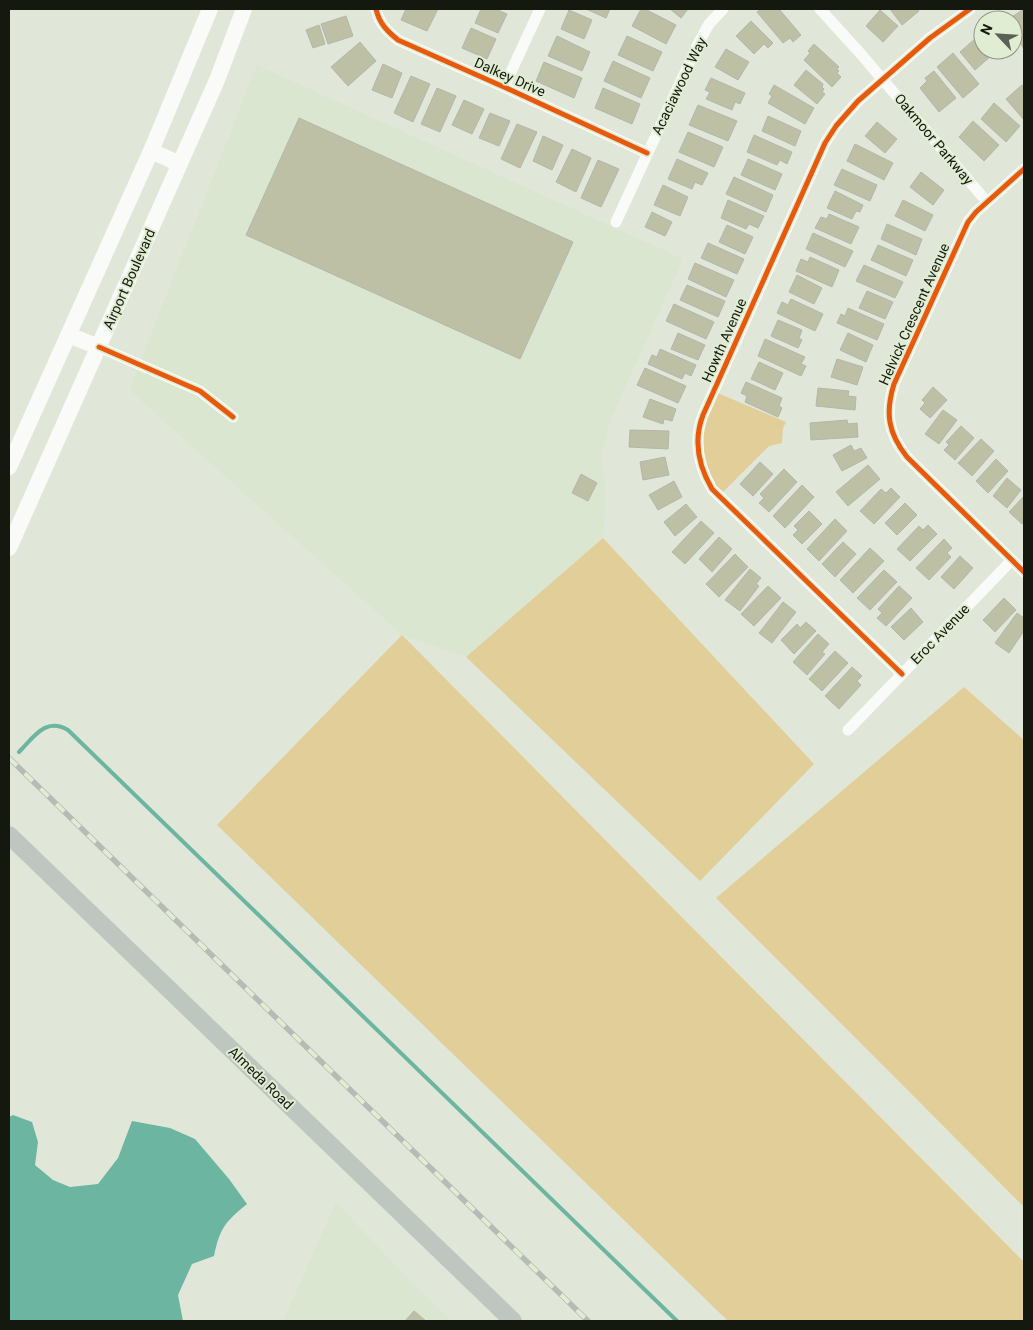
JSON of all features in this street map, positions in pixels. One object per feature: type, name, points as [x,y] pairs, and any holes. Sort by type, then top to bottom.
[{"type":"main road","points":[[9,467],[151,151],[210,9]]},
{"type":"main road","name":"Airport Boulevard","points":[[9,548],[217,80],[244,9]]},
{"type":"main road","points":[[151,151],[180,164]]},
{"type":"main road","points":[[68,335],[99,348]]},
{"type":"main road","name":"Almeda Road","points":[[9,835],[513,1321]]},
{"type":"street","name":"Dalkey Drive","points":[[376,9],[379,20],[387,31],[398,40],[647,153]]},
{"type":"street","points":[[504,87],[540,9]]},
{"type":"street","name":"Acaciawood Way","points":[[616,222],[699,42],[709,24],[723,9]]},
{"type":"street","name":"Oakmoor Parkway","points":[[820,9],[883,79],[987,202]]},
{"type":"street","name":"Howth Avenue","points":[[902,674],[712,489],[701,468],[697,445],[698,425],[826,143],[848,110],[930,38],[970,9]]},
{"type":"street","name":"Helvick Crescent Avenue","points":[[1024,169],[968,222],[894,384],[889,398],[888,413],[891,430],[897,444],[907,457],[1024,572]]},
{"type":"street","points":[[99,348],[200,391],[233,418]]},
{"type":"street","name":"Eroc Avenue","points":[[848,730],[1012,560]]},
{"type":"shaded area","points":[[257,65],[683,259],[611,419],[601,455],[606,492],[603,538],[466,657],[402,635],[129,390]]},
{"type":"shaded area","points":[[713,391],[786,422],[783,428],[782,443],[769,446],[719,496],[697,445]]},
{"type":"shaded area","points":[[603,538],[814,764],[700,881],[466,657]]},
{"type":"shaded area","points":[[402,635],[1024,1262],[1024,1321],[728,1321],[217,825]]},
{"type":"shaded area","points":[[964,687],[1024,740],[1024,1207],[716,898]]},
{"type":"shaded area","points":[[336,1202],[412,1283],[452,1321],[283,1321]]},
{"type":"water","points":[[13,1115],[32,1122],[38,1142],[35,1165],[53,1180],[70,1187],[98,1184],[118,1158],[132,1121],[170,1128],[195,1139],[229,1179],[247,1204],[224,1226],[214,1256],[192,1264],[178,1295],[183,1321],[9,1321],[9,1117]]},
{"type":"building","points":[[406,9],[438,9],[427,31],[401,20]]},
{"type":"building","points":[[481,9],[495,9],[507,14],[498,33],[475,23]]},
{"type":"building","points":[[586,9],[610,9],[606,18]]},
{"type":"building","points":[[641,9],[645,9],[676,25],[666,44],[632,26]]},
{"type":"building","points":[[670,9],[688,9],[681,18]]},
{"type":"building","points":[[761,9],[779,9],[801,35],[793,42],[790,38],[783,43],[757,12]]},
{"type":"building","points":[[890,9],[917,9],[919,11],[902,25]]},
{"type":"building","points":[[1024,9],[1024,49],[1023,47],[1022,10]]},
{"type":"building","points":[[569,10],[592,20],[584,39],[561,29]]},
{"type":"building","points":[[880,10],[898,26],[883,42],[866,26]]},
{"type":"building","points":[[346,16],[353,36],[328,44],[321,24]]},
{"type":"building","points":[[751,21],[773,43],[768,48],[764,44],[754,54],[736,36]]},
{"type":"building","points":[[319,25],[325,44],[313,48],[306,30]]},
{"type":"building","points":[[471,28],[496,39],[487,59],[462,48]]},
{"type":"building","points":[[557,36],[590,52],[582,71],[548,56]]},
{"type":"building","points":[[627,36],[662,52],[653,71],[618,55]]},
{"type":"building","points":[[973,41],[973,60],[986,60],[975,70],[960,52]]},
{"type":"building","points":[[360,42],[376,61],[348,86],[331,67]]},
{"type":"building","points":[[814,44],[839,67],[837,73],[841,77],[832,87],[804,60]]},
{"type":"building","points":[[726,49],[749,62],[738,80],[715,67]]},
{"type":"building","points":[[953,53],[979,84],[963,98],[937,67]]},
{"type":"building","points":[[613,61],[650,78],[641,98],[604,81]]},
{"type":"building","points":[[544,62],[582,78],[574,98],[536,81]]},
{"type":"building","points":[[383,64],[402,73],[392,98],[372,90]]},
{"type":"building","points":[[806,70],[823,84],[822,87],[824,89],[822,92],[825,94],[817,104],[794,85]]},
{"type":"building","points":[[934,71],[956,98],[939,112],[920,88],[927,81],[925,78]]},
{"type":"building","points":[[411,76],[430,84],[413,122],[394,113]]},
{"type":"building","points":[[711,78],[745,93],[740,104],[735,102],[732,110],[706,99],[710,92],[705,90]]},
{"type":"building","points":[[774,85],[814,108],[805,124],[768,103],[772,96],[769,94]]},
{"type":"building","points":[[1022,85],[1024,87],[1024,120],[1006,99]]},
{"type":"building","points":[[437,88],[456,96],[440,132],[421,124]]},
{"type":"building","points":[[603,88],[640,104],[632,124],[595,108]]},
{"type":"building","points":[[464,100],[484,109],[472,134],[452,125]]},
{"type":"building","points":[[994,103],[1020,126],[1006,142],[981,119]]},
{"type":"building","points":[[698,105],[737,121],[728,141],[689,125]]},
{"type":"building","points":[[490,113],[510,121],[499,146],[479,138]]},
{"type":"building","points":[[768,116],[801,131],[795,146],[762,131]]},
{"type":"building","points":[[299,118],[573,242],[520,359],[246,235]]},
{"type":"building","points":[[973,121],[999,145],[984,161],[959,137]]},
{"type":"building","points":[[877,122],[897,139],[885,153],[865,136]]},
{"type":"building","points":[[517,124],[537,132],[520,168],[501,159]]},
{"type":"building","points":[[688,132],[723,147],[714,167],[679,152]]},
{"type":"building","points":[[754,135],[792,152],[787,164],[780,160],[777,165],[747,152]]},
{"type":"building","points":[[543,136],[563,145],[552,170],[533,161]]},
{"type":"building","points":[[855,144],[893,163],[884,180],[847,161]]},
{"type":"building","points":[[572,149],[591,158],[576,192],[556,182]]},
{"type":"building","points":[[677,159],[708,173],[702,185],[695,182],[692,189],[668,179]]},
{"type":"building","points":[[748,159],[782,174],[775,190],[741,175]]},
{"type":"building","points":[[598,160],[619,169],[601,207],[581,198]]},
{"type":"building","points":[[842,169],[877,185],[870,201],[834,185]]},
{"type":"building","points":[[921,172],[944,190],[933,205],[910,187]]},
{"type":"building","points":[[734,177],[773,195],[766,212],[726,194]]},
{"type":"building","points":[[663,185],[688,197],[680,216],[654,205]]},
{"type":"building","points":[[835,191],[863,205],[860,212],[856,211],[852,219],[827,208]]},
{"type":"building","points":[[728,200],[764,216],[758,228],[749,224],[746,229],[721,218]]},
{"type":"building","points":[[903,200],[933,215],[925,231],[895,216]]},
{"type":"building","points":[[652,212],[672,222],[665,236],[645,227]]},
{"type":"building","points":[[829,214],[859,227],[851,244],[815,228],[821,217],[827,219]]},
{"type":"building","points":[[887,224],[922,239],[916,255],[881,239]]},
{"type":"building","points":[[727,225],[753,237],[745,254],[719,242]]},
{"type":"building","points":[[813,233],[853,251],[845,267],[806,249]]},
{"type":"building","points":[[708,243],[744,259],[737,274],[701,258]]},
{"type":"building","points":[[878,245],[913,260],[906,276],[871,260]]},
{"type":"building","points":[[810,257],[839,270],[832,287],[796,271],[801,259],[808,262]]},
{"type":"building","points":[[695,263],[734,280],[726,297],[688,279]]},
{"type":"building","points":[[864,265],[903,282],[895,298],[856,281]]},
{"type":"building","points":[[797,275],[822,288],[814,304],[789,292]]},
{"type":"building","points":[[687,285],[725,301],[718,317],[680,300]]},
{"type":"building","points":[[867,291],[893,302],[885,319],[859,308]]},
{"type":"building","points":[[791,299],[823,314],[815,331],[777,313],[782,302],[788,305]]},
{"type":"building","points":[[674,304],[714,322],[706,339],[666,321]]},
{"type":"building","points":[[848,308],[884,324],[877,340],[837,323],[841,314],[845,316]]},
{"type":"building","points":[[778,320],[802,330],[799,338],[802,340],[798,348],[771,336]]},
{"type":"building","points":[[678,333],[705,345],[698,360],[671,349]]},
{"type":"building","points":[[848,333],[873,345],[866,362],[840,350]]},
{"type":"building","points":[[765,339],[805,357],[801,364],[806,366],[801,376],[758,356]]},
{"type":"building","points":[[660,349],[696,365],[691,376],[685,373],[682,379],[648,364],[652,355],[657,357]]},
{"type":"building","points":[[837,359],[863,367],[857,385],[831,377]]},
{"type":"building","points":[[759,362],[783,373],[775,390],[751,379]]},
{"type":"building","points":[[645,368],[686,386],[678,403],[637,385]]},
{"type":"building","points":[[746,382],[782,398],[779,406],[782,408],[778,417],[745,402],[747,396],[741,393]]},
{"type":"building","points":[[933,387],[947,400],[930,418],[920,409],[925,403],[922,400]]},
{"type":"building","points":[[818,388],[849,391],[848,396],[856,397],[855,410],[816,406]]},
{"type":"building","points":[[650,399],[676,409],[672,421],[664,419],[663,424],[643,417]]},
{"type":"building","points":[[943,410],[957,420],[939,444],[925,434]]},
{"type":"building","points":[[847,420],[848,424],[857,423],[858,437],[811,440],[810,423]]},
{"type":"building","points":[[961,426],[974,438],[955,460],[944,450],[949,445],[946,442]]},
{"type":"building","points":[[630,430],[669,431],[668,449],[629,447]]},
{"type":"building","points":[[981,439],[994,451],[972,476],[958,463]]},
{"type":"building","points":[[851,445],[854,451],[861,448],[867,458],[842,471],[833,455]]},
{"type":"building","points":[[665,457],[669,475],[643,480],[640,462]]},
{"type":"building","points":[[996,459],[1008,471],[988,493],[976,481]]},
{"type":"building","points":[[760,462],[773,474],[753,496],[740,484]]},
{"type":"building","points":[[868,465],[880,479],[848,506],[836,492]]},
{"type":"building","points":[[784,469],[797,482],[769,512],[759,503],[764,498],[760,494]]},
{"type":"building","points":[[581,474],[597,483],[588,501],[572,493]]},
{"type":"building","points":[[1007,478],[1021,490],[1007,508],[993,496]]},
{"type":"building","points":[[674,481],[682,497],[658,510],[649,495]]},
{"type":"building","points":[[802,485],[814,497],[785,528],[773,516]]},
{"type":"building","points":[[891,488],[900,497],[874,524],[860,511],[881,489],[886,493]]},
{"type":"building","points":[[1024,496],[1024,522],[1022,524],[1009,512]]},
{"type":"building","points":[[905,503],[917,515],[897,535],[885,523]]},
{"type":"building","points":[[686,504],[697,517],[675,536],[664,522]]},
{"type":"building","points":[[809,511],[822,524],[802,544],[793,535],[798,530],[794,526]]},
{"type":"building","points":[[835,519],[847,531],[819,561],[807,549]]},
{"type":"building","points":[[701,521],[714,533],[685,564],[672,552]]},
{"type":"building","points":[[928,525],[937,534],[910,561],[897,549],[919,526],[923,530]]},
{"type":"building","points":[[719,537],[732,549],[712,572],[699,559]]},
{"type":"building","points":[[944,539],[952,548],[947,553],[951,557],[929,580],[916,568]]},
{"type":"building","points":[[843,542],[856,554],[835,577],[822,564]]},
{"type":"building","points":[[870,548],[884,561],[853,593],[840,580]]},
{"type":"building","points":[[735,554],[748,567],[719,597],[706,584]]},
{"type":"building","points":[[960,556],[973,568],[954,589],[941,577]]},
{"type":"building","points":[[750,569],[761,578],[756,584],[759,586],[740,611],[725,600]]},
{"type":"building","points":[[884,570],[897,582],[870,610],[857,598]]},
{"type":"building","points":[[768,586],[781,598],[754,626],[741,614]]},
{"type":"building","points":[[899,586],[912,598],[886,626],[877,618],[882,613],[878,609]]},
{"type":"building","points":[[1004,598],[1016,610],[995,632],[983,620]]},
{"type":"building","points":[[783,602],[796,612],[772,643],[759,633]]},
{"type":"building","points":[[911,608],[923,622],[904,640],[891,627]]},
{"type":"building","points":[[1017,613],[1024,618],[1024,631],[1009,653],[995,643]]},
{"type":"building","points":[[806,622],[816,631],[794,654],[781,640],[797,624],[800,628]]},
{"type":"building","points":[[818,634],[829,644],[822,652],[825,654],[807,675],[793,662]]},
{"type":"building","points":[[835,651],[848,663],[822,691],[809,679]]},
{"type":"building","points":[[852,667],[862,676],[857,681],[861,685],[839,709],[825,696]]},
{"type":"building","points":[[414,1311],[426,1321],[405,1321]]},
{"type":"waterway","points":[[19,752],[35,735],[46,727],[53,726],[68,730],[677,1321]]},
{"type":"railway","points":[[9,758],[588,1321]]},
{"type":"cycle path","points":[[376,9],[384,26],[398,40],[647,153]]},
{"type":"cycle path","points":[[902,674],[712,489],[700,462],[698,434],[703,415],[825,143],[836,126],[858,101],[930,38],[970,9]]},
{"type":"cycle path","points":[[1024,169],[976,212],[968,222],[894,384],[889,414],[892,431],[907,457],[1024,572]]},
{"type":"cycle path","points":[[99,347],[200,391],[233,417]]}]
